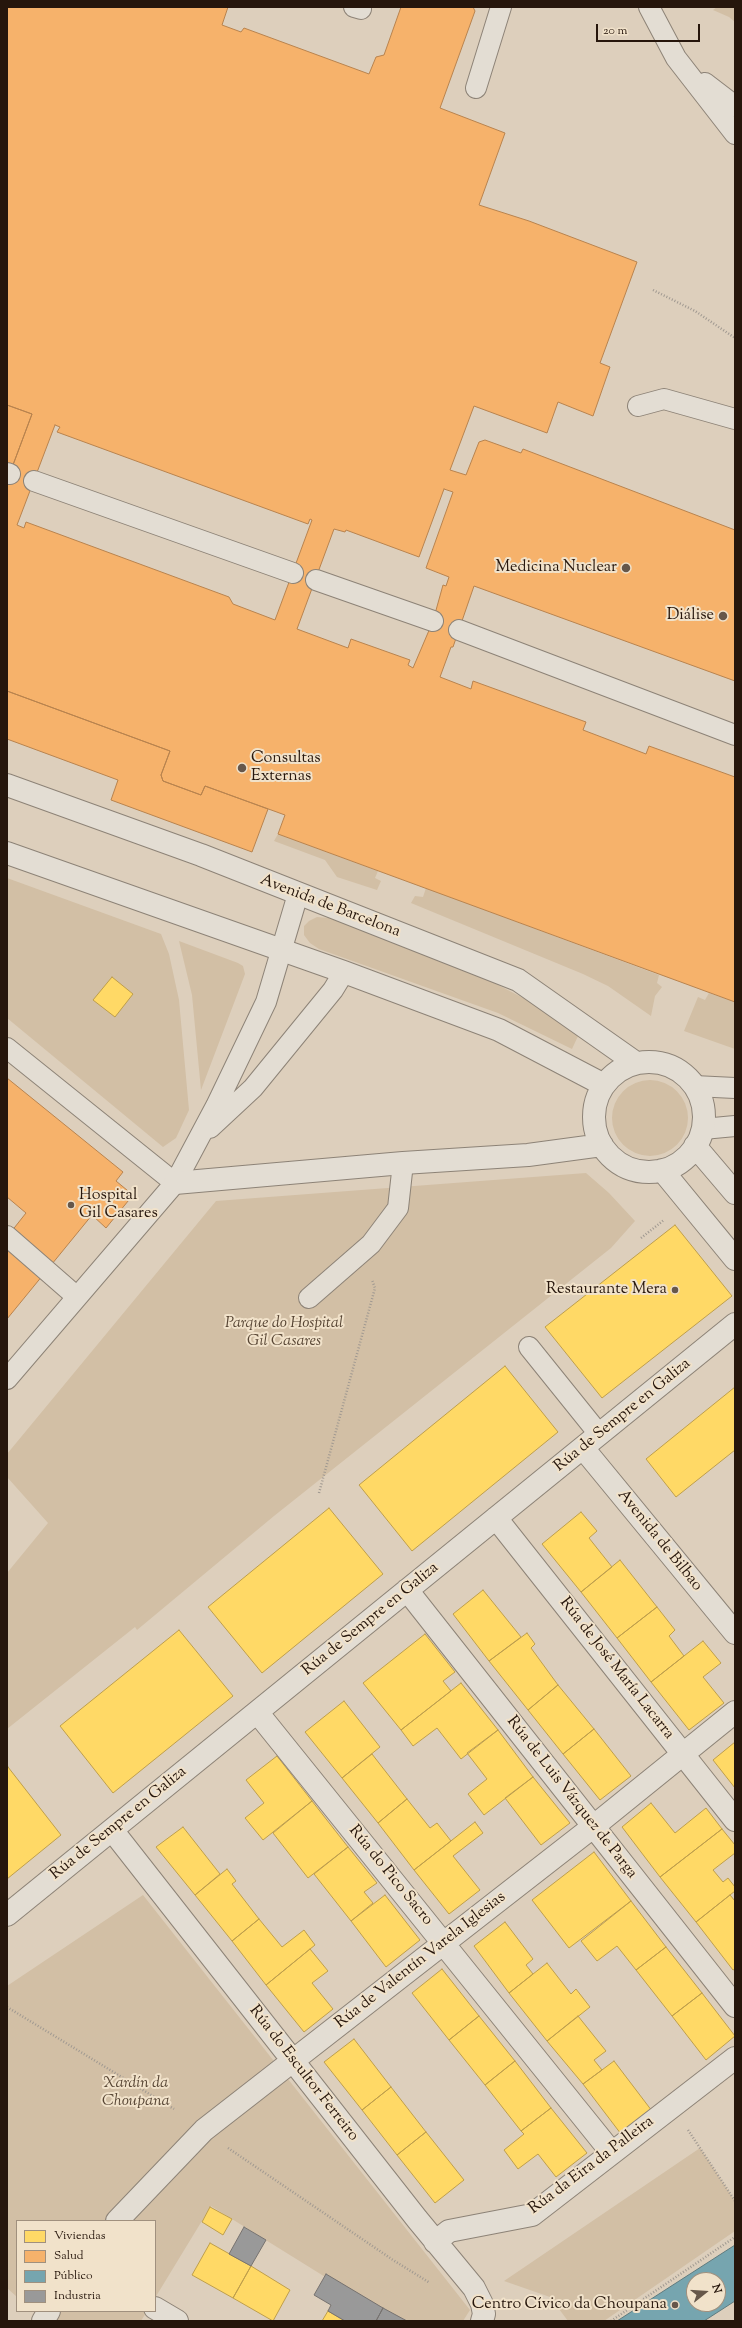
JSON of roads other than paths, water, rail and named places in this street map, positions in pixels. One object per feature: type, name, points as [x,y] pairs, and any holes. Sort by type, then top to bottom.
[{"type":"street","name":"Avenida de Barcelona","points":[[7,785],[201,855],[518,980],[636,1063]]},
{"type":"street","points":[[7,853],[344,972],[498,1030],[604,1086]]},
{"type":"street","points":[[652,1062],[669,1065],[683,1074],[694,1086],[701,1099],[704,1114],[699,1138],[686,1157],[675,1165],[662,1170],[645,1172],[628,1168],[613,1159],[602,1145],[596,1131],[594,1115],[596,1100],[604,1086],[623,1068],[636,1063],[652,1062]]},
{"type":"street","points":[[699,1138],[735,1193]]},
{"type":"street","points":[[175,1183],[404,1163],[528,1155],[602,1145]]},
{"type":"street","points":[[662,1170],[735,1259]]},
{"type":"street","name":"Rúa de Sempre en Galiza","points":[[7,1915],[735,1324]]},
{"type":"street","name":"Avenida de Bilbao","points":[[591,1441],[735,1633]]},
{"type":"street","name":"Rúa de José María Lacarra","points":[[496,1518],[735,1820]]},
{"type":"street","name":"Rúa de Luis Vázquez de Parga","points":[[407,1590],[735,2006]]},
{"type":"street","name":"Rúa do Pico Sacro","points":[[257,1712],[612,2153]]},
{"type":"street","name":"Rúa de Valentín Varela Iglesias","points":[[118,2220],[204,2130],[594,1826],[735,1712]]},
{"type":"street","name":"Rúa do Escultor Ferreiro","points":[[112,1830],[435,2242],[474,2288],[482,2304],[484,2314],[482,2321]]},
{"type":"street","name":"Rúa da Eira da Palleira","points":[[435,2242],[449,2231],[532,2215],[735,2058]]},
{"type":"street","points":[[156,2309],[177,2321]]},
{"type":"street","points":[[42,2321],[48,2312]]},
{"type":"lane","points":[[476,88],[501,7]]},
{"type":"lane","points":[[649,7],[676,58],[735,134]]},
{"type":"lane","points":[[676,58],[727,93],[735,106]]},
{"type":"lane","points":[[638,406],[664,399],[735,419]]},
{"type":"lane","points":[[34,481],[293,573]]},
{"type":"lane","points":[[316,580],[433,621]]},
{"type":"lane","points":[[459,630],[735,735]]},
{"type":"lane","points":[[7,1379],[175,1183],[200,1138],[266,1002],[280,950],[298,894]]},
{"type":"lane","points":[[200,1138],[253,1088],[333,990],[344,972]]},
{"type":"lane","points":[[7,1048],[175,1183]]},
{"type":"lane","points":[[694,1086],[735,1088]]},
{"type":"lane","points":[[699,1138],[735,1126]]},
{"type":"lane","points":[[309,1298],[372,1244],[398,1208],[404,1163]]},
{"type":"lane","points":[[7,1236],[77,1297]]},
{"type":"lane","points":[[529,1348],[591,1441]]},
{"type":"place","name":"Medicina Nuclear","points":[[626,568]]},
{"type":"place","name":"Diálise","points":[[723,616]]},
{"type":"place","name":"Consultas Externas","points":[[242,768]]},
{"type":"place","name":"Hospital Gil Casares","points":[[71,1205]]},
{"type":"place","name":"Restaurante Mera","points":[[675,1290]]},
{"type":"place","name":"Centro Cívico da Choupana","points":[[675,2305]]},
{"type":"park label","name":"Parque do Hospital Gil Casares","points":[[284,1333]]},
{"type":"park label","name":"Xardín da Choupana","points":[[136,2093]]}]
